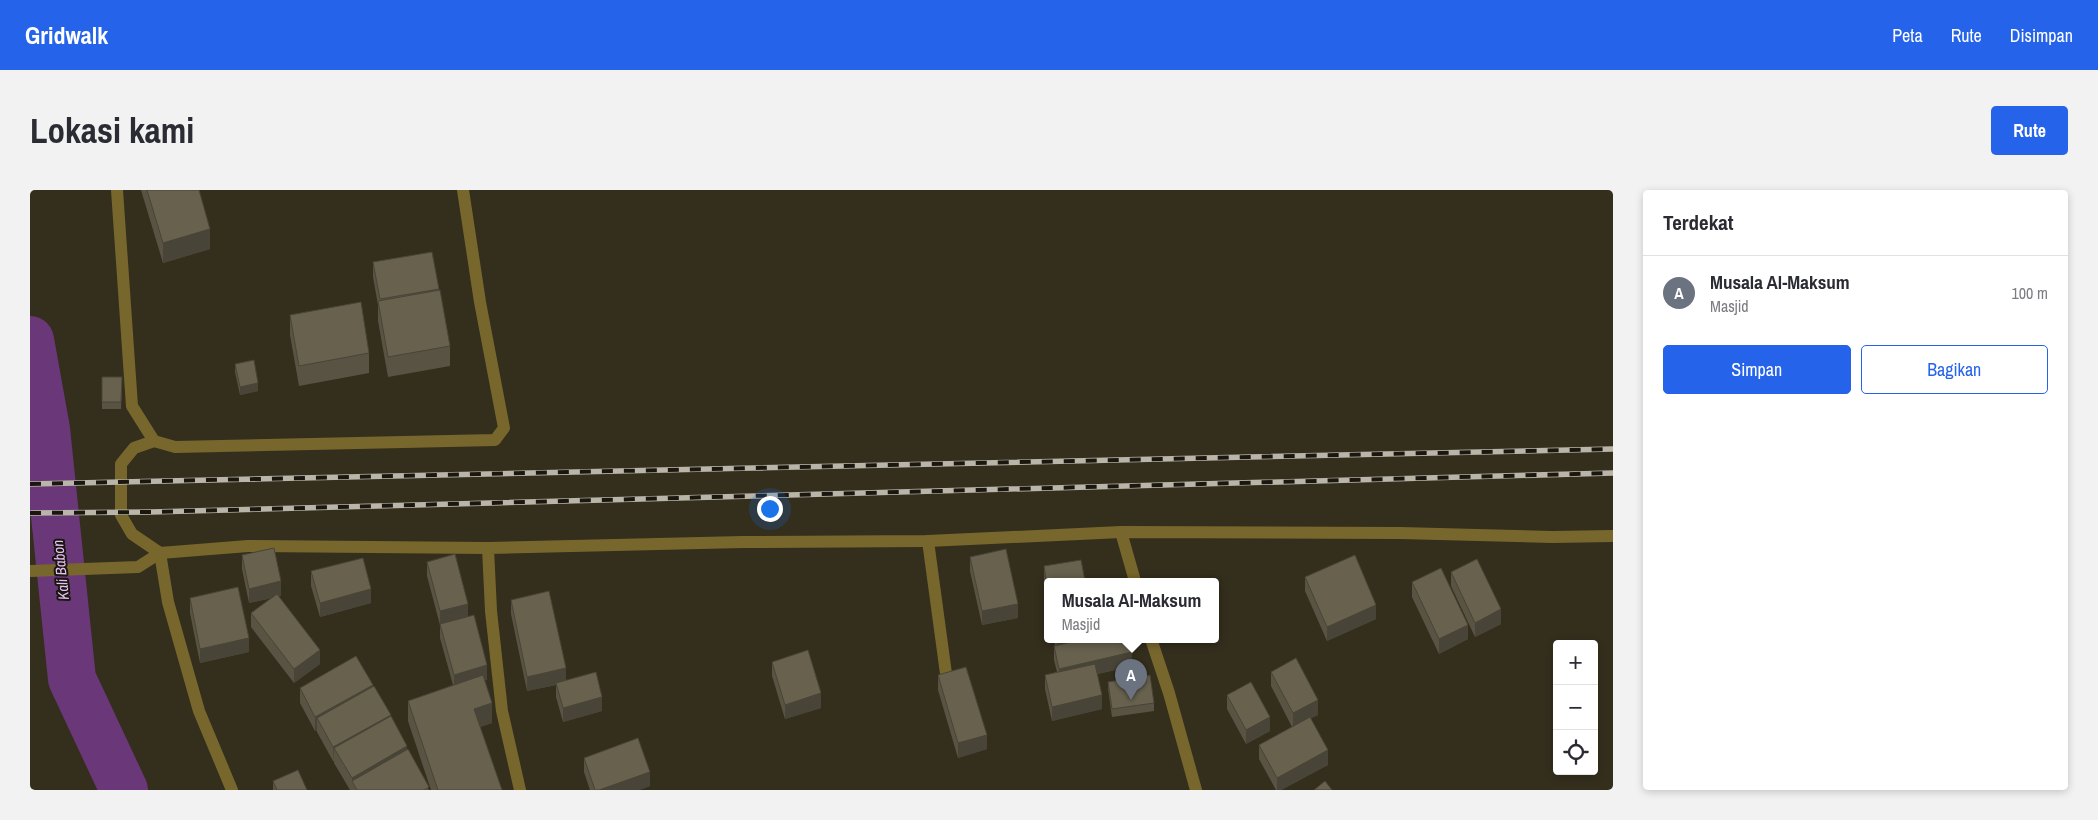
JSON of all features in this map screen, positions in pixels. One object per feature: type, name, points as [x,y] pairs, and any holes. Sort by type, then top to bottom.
[{"type":"street","points":[[116,190],[132,406],[154,441]]},
{"type":"street","points":[[232,790],[199,711],[168,602],[160,553],[132,534],[121,515],[121,464],[134,448],[154,441],[175,447],[495,440],[504,428],[480,302],[463,190]]},
{"type":"street","points":[[30,571],[138,567],[160,553],[248,546],[488,548],[744,542],[928,541],[1121,532],[1613,536]]},
{"type":"street","points":[[1121,532],[1134,578]]},
{"type":"street","points":[[928,541],[947,681]]},
{"type":"street","points":[[488,548],[491,611],[502,711],[520,790]]},
{"type":"street","points":[[1153,643],[1196,790]]},
{"type":"building","points":[[147,190],[199,190],[210,229],[163,243]]},
{"type":"building","points":[[432,252],[439,289],[380,299],[373,262]]},
{"type":"building","points":[[440,290],[450,346],[388,357],[378,301]]},
{"type":"building","points":[[361,302],[369,353],[299,366],[290,315]]},
{"type":"building","points":[[254,360],[258,383],[240,387],[235,364]]},
{"type":"building","points":[[102,377],[122,377],[121,402],[102,402]]},
{"type":"building","points":[[274,548],[281,581],[249,589],[242,555]]},
{"type":"building","points":[[1006,549],[1018,604],[982,611],[970,557]]},
{"type":"building","points":[[455,554],[468,604],[440,611],[427,562]]},
{"type":"building","points":[[1355,555],[1376,605],[1327,627],[1305,577]]},
{"type":"building","points":[[363,558],[371,589],[320,603],[311,571]]},
{"type":"building","points":[[1477,559],[1501,609],[1475,623],[1451,572]]},
{"type":"building","points":[[1081,560],[1084,578],[1046,578],[1044,566]]},
{"type":"building","points":[[1441,568],[1468,625],[1439,639],[1412,582]]},
{"type":"building","points":[[238,587],[249,638],[200,649],[190,598]]},
{"type":"building","points":[[549,591],[566,668],[527,677],[511,600]]},
{"type":"building","points":[[277,594],[320,650],[294,669],[251,613]]},
{"type":"building","points":[[474,615],[487,665],[454,675],[440,624]]},
{"type":"building","points":[[1067,643],[1130,643],[1132,652],[1059,669],[1054,646]]},
{"type":"building","points":[[808,650],[821,693],[785,705],[772,662]]},
{"type":"building","points":[[356,656],[373,685],[315,717],[300,688]]},
{"type":"building","points":[[1296,658],[1318,700],[1293,713],[1271,672]]},
{"type":"building","points":[[1095,664],[1102,695],[1052,707],[1045,675]]},
{"type":"building","points":[[966,667],[987,735],[958,743],[938,675]]},
{"type":"building","points":[[596,672],[602,697],[563,708],[556,683]]},
{"type":"building","points":[[483,675],[492,703],[474,709],[502,790],[438,790],[408,701]]},
{"type":"building","points":[[1150,675],[1154,703],[1112,709],[1108,682]]},
{"type":"building","points":[[1251,682],[1270,717],[1246,730],[1227,695]]},
{"type":"building","points":[[374,686],[391,715],[333,747],[317,718]]},
{"type":"building","points":[[391,716],[407,746],[352,778],[334,748]]},
{"type":"building","points":[[1310,717],[1328,750],[1277,778],[1259,745]]},
{"type":"building","points":[[638,738],[650,772],[595,790],[584,758]]},
{"type":"building","points":[[408,749],[429,787],[424,790],[357,790],[352,781]]},
{"type":"building","points":[[298,770],[307,790],[277,790],[273,781]]},
{"type":"building","points":[[1325,781],[1332,790],[1314,790]]},
{"type":"waterway","name":"Kali Babon","points":[[30,340],[46,429],[72,679],[124,790]]},
{"type":"railway","points":[[30,484],[1613,449]]},
{"type":"railway","points":[[30,513],[151,512],[1613,473]]},
{"type":"place","name":"Musala Al-Maksum","points":[[1131,700]]}]
